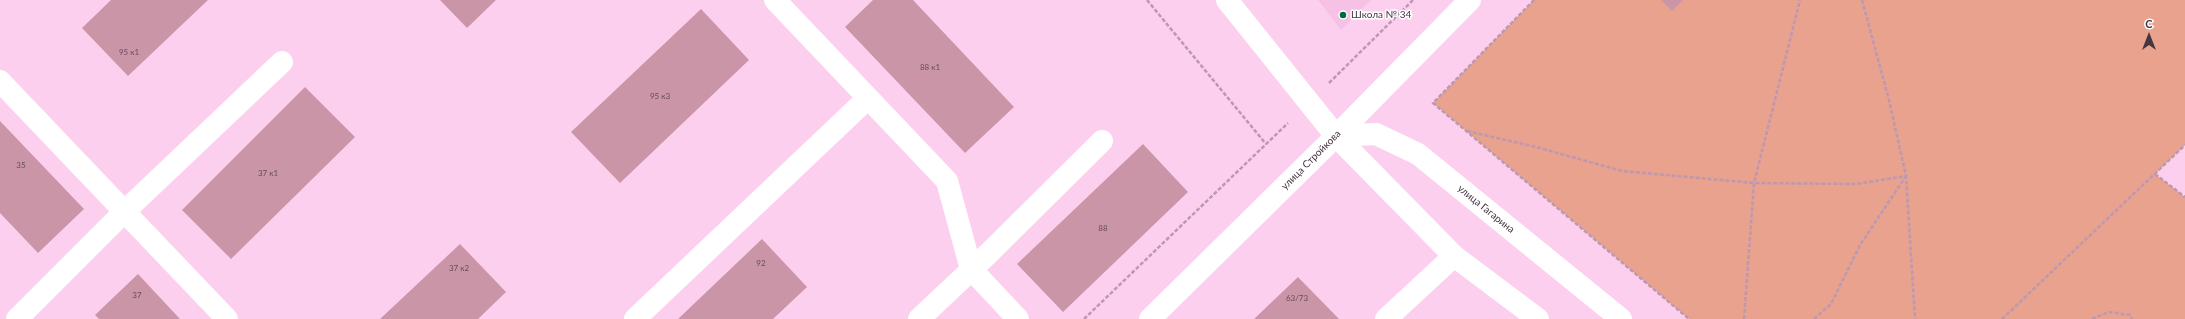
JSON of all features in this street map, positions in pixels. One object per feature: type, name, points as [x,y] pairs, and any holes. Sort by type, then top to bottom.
[{"type":"street","points":[[775,0],[946,181],[971,269],[1018,319]]},
{"type":"street","points":[[1227,0],[1336,136],[1454,256],[1538,319]]},
{"type":"street","name":"улица Стройкова","points":[[1150,319],[1336,136],[1470,0]]},
{"type":"street","points":[[17,319],[124,212],[282,62]]},
{"type":"street","points":[[0,81],[227,319]]},
{"type":"street","points":[[635,319],[868,98]]},
{"type":"street","name":"улица Гагарина","points":[[1336,136],[1376,134],[1418,154],[1621,319]]},
{"type":"street","points":[[919,319],[988,254],[1102,141]]},
{"type":"street","points":[[1386,319],[1454,256]]},
{"type":"path","points":[[1147,0],[1266,144]]},
{"type":"path","points":[[1084,319],[1310,102],[1413,0]]},
{"type":"path","points":[[1534,0],[1433,103],[1689,319]]},
{"type":"path","points":[[1744,319],[1754,183],[1800,0]]},
{"type":"path","points":[[1862,0],[1889,100],[1906,176],[1915,319]]},
{"type":"path","points":[[1467,131],[1536,147],[1622,171],[1754,183],[1856,184],[1906,176]]},
{"type":"path","points":[[2002,319],[2185,145]]},
{"type":"path","points":[[2155,174],[2185,197]]},
{"type":"path","points":[[1814,319],[1831,304],[1860,245],[1906,176]]},
{"type":"path","points":[[2092,319],[2109,312],[2130,315],[2132,319]]},
{"type":"shaded area","name":"Школа № 34","points":[[1318,0],[1371,0],[1341,30]]},
{"type":"shaded area","points":[[1534,0],[2185,0],[2185,145],[2155,174],[2185,197],[2185,319],[1689,319],[1433,103]]},
{"type":"building","points":[[111,0],[208,0],[128,76],[82,28]]},
{"type":"building","points":[[440,0],[496,0],[467,28]]},
{"type":"building","points":[[873,0],[913,0],[1014,107],[965,153],[845,27]]},
{"type":"building","points":[[1661,0],[1683,0],[1672,11]]},
{"type":"building","points":[[701,9],[749,60],[620,183],[571,132]]},
{"type":"building","points":[[305,87],[355,137],[231,259],[182,210]]},
{"type":"building","points":[[0,121],[84,209],[38,253],[0,213]]},
{"type":"building","points":[[1143,144],[1188,192],[1063,312],[1017,264]]},
{"type":"building","points":[[762,239],[807,287],[773,319],[678,319]]},
{"type":"building","points":[[460,244],[506,292],[478,319],[380,319]]},
{"type":"building","points":[[138,274],[180,319],[99,319],[95,315]]},
{"type":"building","points":[[1298,277],[1339,319],[1254,319]]},
{"type":"place","name":"Школа № 34","points":[[1343,15]]}]
